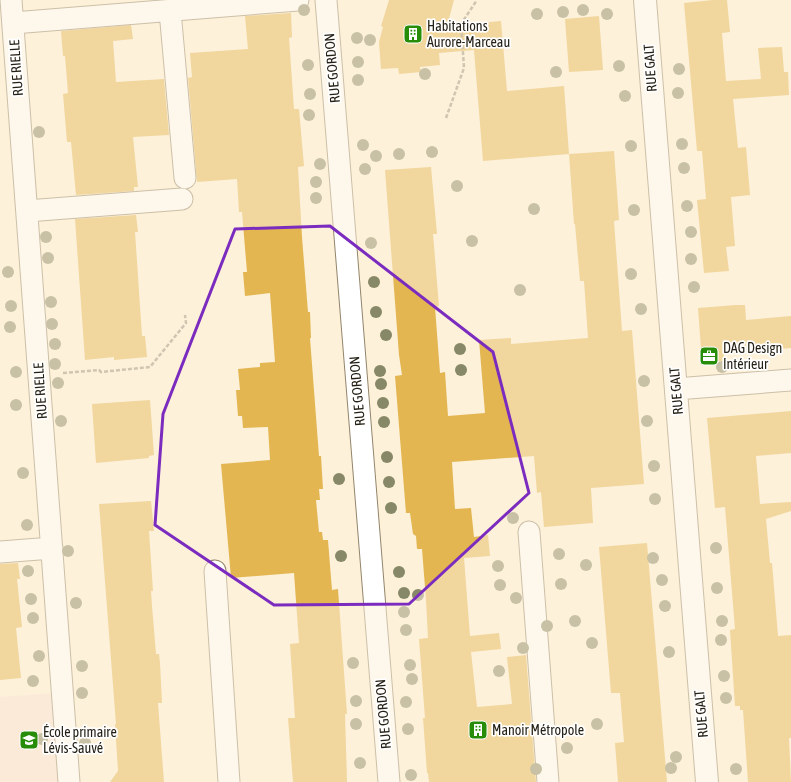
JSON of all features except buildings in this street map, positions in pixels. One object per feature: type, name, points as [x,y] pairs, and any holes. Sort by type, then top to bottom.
[{"type":"main road","name":"RUE GALT","points":[[645,0],[707,782]]},
{"type":"street","name":"RUE RIELLE","points":[[7,0],[13,23],[69,782]]},
{"type":"street","points":[[13,23],[298,0]]},
{"type":"street","name":"RUE GORDON","points":[[326,0],[388,782]]},
{"type":"street","points":[[170,11],[185,178]]},
{"type":"street","points":[[27,211],[182,199]]},
{"type":"street","points":[[676,389],[791,380]]},
{"type":"street","points":[[529,532],[548,782]]},
{"type":"street","points":[[0,552],[52,548]]},
{"type":"street","points":[[216,571],[230,782]]},
{"type":"path","points":[[446,118],[464,68],[461,24],[477,0]]},
{"type":"path","points":[[63,373],[99,370],[102,372],[150,367],[186,323],[185,315]]},
{"type":"highlighted area","points":[[330,226],[493,352],[529,493],[409,604],[274,605],[155,525],[163,414],[235,229]]},
{"type":"shaded area","name":"École primaire Lévis-Sauvé","points":[[54,693],[61,782],[0,782],[0,697]]},
{"type":"place","name":"Habitations Aurore-Marceau","points":[[413,34]]},
{"type":"place","name":"DAG Design Intérieur","points":[[709,356]]},
{"type":"place","name":"Manoir Métropole","points":[[478,730]]},
{"type":"place","name":"École primaire Lévis-Sauvé","points":[[29,740]]}]
